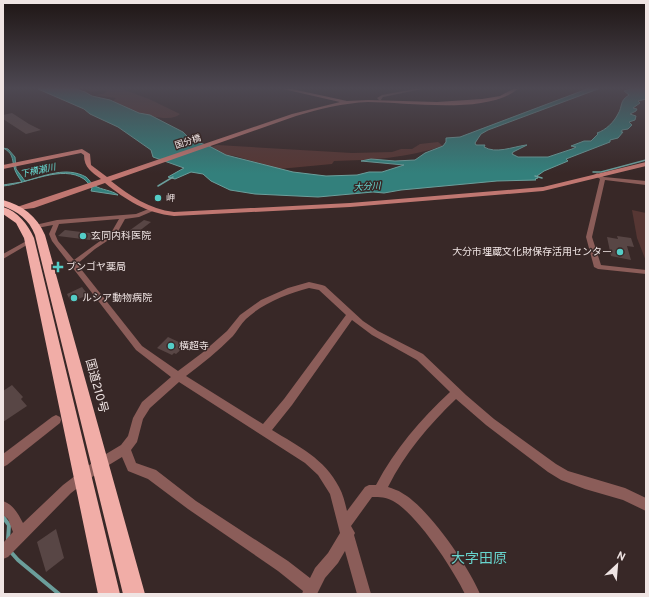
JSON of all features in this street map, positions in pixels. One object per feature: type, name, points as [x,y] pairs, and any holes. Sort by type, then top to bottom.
[{"type":"highway","points":[[7,209],[32,219],[37,226]]},
{"type":"highway","points":[[7,209],[21,222],[30,241],[109,594]]},
{"type":"highway","name":"国道210号","points":[[37,226],[134,594]]},
{"type":"street","name":"国分橋","points":[[7,209],[31,206],[105,179],[291,117]]},
{"type":"street","points":[[3,167],[82,151],[86,153],[88,165],[130,197],[151,210],[167,214],[182,214],[364,204],[548,188],[646,164]]},
{"type":"street","points":[[600,176],[646,183]]},
{"type":"street","points":[[600,176],[589,237],[598,267],[646,272]]},
{"type":"street","points":[[37,226],[57,222],[141,215],[151,210]]},
{"type":"street","points":[[73,264],[94,247],[114,234],[124,217]]},
{"type":"street","points":[[57,222],[52,232],[53,237],[139,348],[179,376],[309,460],[322,471],[335,491],[347,529],[364,594]]},
{"type":"street","points":[[3,257],[30,241]]},
{"type":"street","points":[[3,552],[68,489],[100,464],[125,449],[133,438],[137,421],[145,407],[179,376],[191,368],[219,343],[241,320],[256,307],[291,290],[309,285],[319,286],[375,333],[420,357],[456,393],[490,422],[560,473],[584,483],[621,492],[636,498],[646,505]]},
{"type":"street","points":[[264,431],[288,402],[352,315]]},
{"type":"street","points":[[380,490],[398,457],[433,414],[456,393]]},
{"type":"street","points":[[3,461],[56,420]]},
{"type":"street","points":[[125,449],[132,467],[152,474],[192,505],[288,570],[310,591],[320,573],[333,558],[366,493],[372,490],[380,490],[401,499],[422,517],[464,578],[473,594]]},
{"type":"street","points":[[3,507],[12,515],[21,534]]},
{"type":"shaded area","points":[[156,117],[174,117],[166,118]]},
{"type":"shaded area","points":[[438,142],[443,146],[402,156],[334,161],[332,164],[279,169],[235,156],[226,155],[211,147],[217,145],[352,153],[392,152],[401,149],[412,149],[420,144]]},
{"type":"shaded area","points":[[632,210],[646,213],[646,261],[637,238]]},
{"type":"water","name":"大分川","points":[[96,117],[154,117],[183,132],[191,140],[209,146],[226,155],[293,172],[326,176],[357,175],[369,172],[382,172],[404,165],[361,161],[371,159],[395,161],[415,160],[425,153],[443,146],[446,142],[446,138],[460,137],[513,117],[523,117],[481,134],[475,143],[476,145],[485,145],[484,147],[489,149],[499,150],[527,145],[513,152],[512,154],[518,157],[548,157],[572,149],[576,147],[571,146],[584,141],[591,141],[598,134],[597,133],[604,130],[616,117],[636,117],[635,120],[629,122],[632,125],[628,129],[622,130],[621,132],[623,132],[618,138],[566,159],[568,161],[544,171],[537,176],[538,178],[535,179],[536,180],[497,181],[384,193],[373,192],[318,197],[255,194],[230,190],[211,181],[203,174],[191,172],[175,179],[168,177],[184,168],[153,157],[151,150],[118,127]]},
{"type":"water","points":[[3,148],[8,149],[15,157],[16,169],[25,181],[42,176],[12,185],[3,186],[22,182],[15,171],[10,154]]},
{"type":"water","points":[[71,172],[86,177],[95,186],[118,195],[91,191],[92,188],[84,179],[65,173],[45,176],[56,173]]},
{"type":"building","points":[[3,117],[18,117],[41,130],[26,134],[3,119]]},
{"type":"building","points":[[144,220],[151,222],[134,235],[126,233]]},
{"type":"building","name":"玄同内科医院","points":[[65,230],[106,235],[98,241],[58,236]]},
{"type":"building","name":"大分市埋蔵文化財保存活用センター","points":[[617,236],[631,238],[634,247],[627,246],[631,260],[611,256],[607,237],[618,239]]},
{"type":"building","name":"ルシア動物病院","points":[[82,287],[88,295],[71,302],[67,294]]},
{"type":"building","name":"横超寺","points":[[168,337],[183,344],[181,346],[184,347],[176,354],[174,353],[172,355],[157,348]]},
{"type":"building","points":[[12,385],[23,397],[21,399],[27,406],[3,422],[3,391]]},
{"type":"building","points":[[56,529],[64,558],[46,572],[37,542]]},
{"type":"waterway","points":[[593,172],[601,172],[646,160]]},
{"type":"waterway","points":[[535,176],[542,178]]},
{"type":"waterway","points":[[158,186],[173,177]]},
{"type":"waterway","points":[[3,517],[9,525],[8,540]]},
{"type":"waterway","points":[[10,551],[18,560],[59,594]]},
{"type":"place","name":"岬","points":[[158,198]]},
{"type":"place","name":"玄同内科医院","points":[[83,236]]},
{"type":"place","name":"大分市埋蔵文化財保存活用センター","points":[[620,252]]},
{"type":"place","name":"ブンゴヤ薬局","points":[[58,267]]},
{"type":"place","name":"ルシア動物病院","points":[[74,298]]},
{"type":"place","name":"横超寺","points":[[171,346]]},
{"type":"district","name":"大字田原","points":[[479,559]]},
{"type":"water label","name":"下横瀬川","points":[[38,171]]}]
